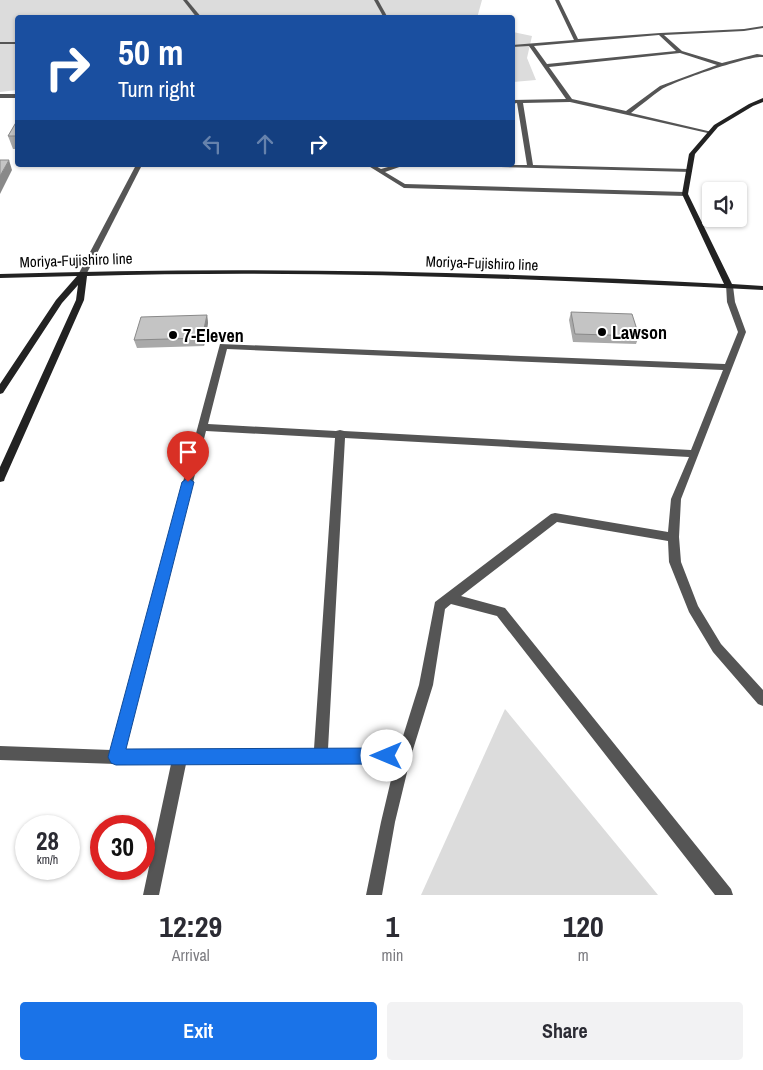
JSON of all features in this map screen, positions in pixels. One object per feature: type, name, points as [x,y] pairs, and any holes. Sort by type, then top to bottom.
[{"type":"main road","points":[[729,286],[686,194],[692,154],[716,126],[763,100]]},
{"type":"main road","name":"Moriya-Fujishiro line","points":[[0,276],[83,273],[281,271],[763,288]]},
{"type":"main road","points":[[0,391],[59,302],[83,273]]},
{"type":"main road","points":[[0,478],[80,300],[83,273]]},
{"type":"street","points":[[185,0],[198,15]]},
{"type":"street","points":[[376,0],[384,15]]},
{"type":"street","points":[[557,0],[576,40]]},
{"type":"street","points":[[515,46],[660,34],[744,30],[763,26]]},
{"type":"street","points":[[660,34],[680,52]]},
{"type":"street","points":[[0,43],[15,43]]},
{"type":"street","points":[[531,45],[570,100]]},
{"type":"street","points":[[546,66],[680,52],[722,65]]},
{"type":"street","points":[[627,113],[662,87],[763,52]]},
{"type":"street","points":[[757,54],[763,56]]},
{"type":"street","points":[[0,96],[15,96]]},
{"type":"street","points":[[515,102],[570,100],[710,133]]},
{"type":"street","points":[[520,102],[530,167]]},
{"type":"street","points":[[83,273],[138,167]]},
{"type":"street","points":[[373,167],[404,186],[686,194]]},
{"type":"street","points":[[380,171],[395,167]]},
{"type":"street","points":[[515,167],[689,171]]},
{"type":"street","points":[[729,286],[731,302],[742,332],[676,499],[672,537],[676,562],[694,608],[717,648],[763,700]]},
{"type":"street","points":[[116,757],[223,346],[728,367]]},
{"type":"street","points":[[202,427],[340,433],[695,454]]},
{"type":"street","points":[[321,756],[340,433]]},
{"type":"street","points":[[374,895],[388,822],[404,756],[426,686],[439,606],[555,517],[672,537]]},
{"type":"street","points":[[449,598],[501,612],[725,895]]},
{"type":"street","points":[[0,753],[116,757],[404,756]]},
{"type":"street","points":[[151,895],[180,757]]},
{"type":"shaded area","points":[[0,0],[482,0],[478,15],[15,15],[15,90],[0,92]]},
{"type":"shaded area","points":[[515,32],[532,36],[527,58],[536,80],[515,82]]},
{"type":"shaded area","points":[[505,709],[658,895],[421,895]]},
{"type":"building","points":[[15,124],[15,136],[8,136]]},
{"type":"building","points":[[0,160],[9,160],[0,176]]},
{"type":"building","points":[[571,312],[632,314],[639,336],[575,334]]},
{"type":"building","name":"7-Eleven","points":[[207,315],[202,338],[134,340],[141,317]]},
{"type":"place","name":"Lawson","points":[[602,332]]},
{"type":"place","name":"7-Eleven","points":[[173,335]]},
{"type":"route","points":[[188,482],[116,757],[387,756]]}]
